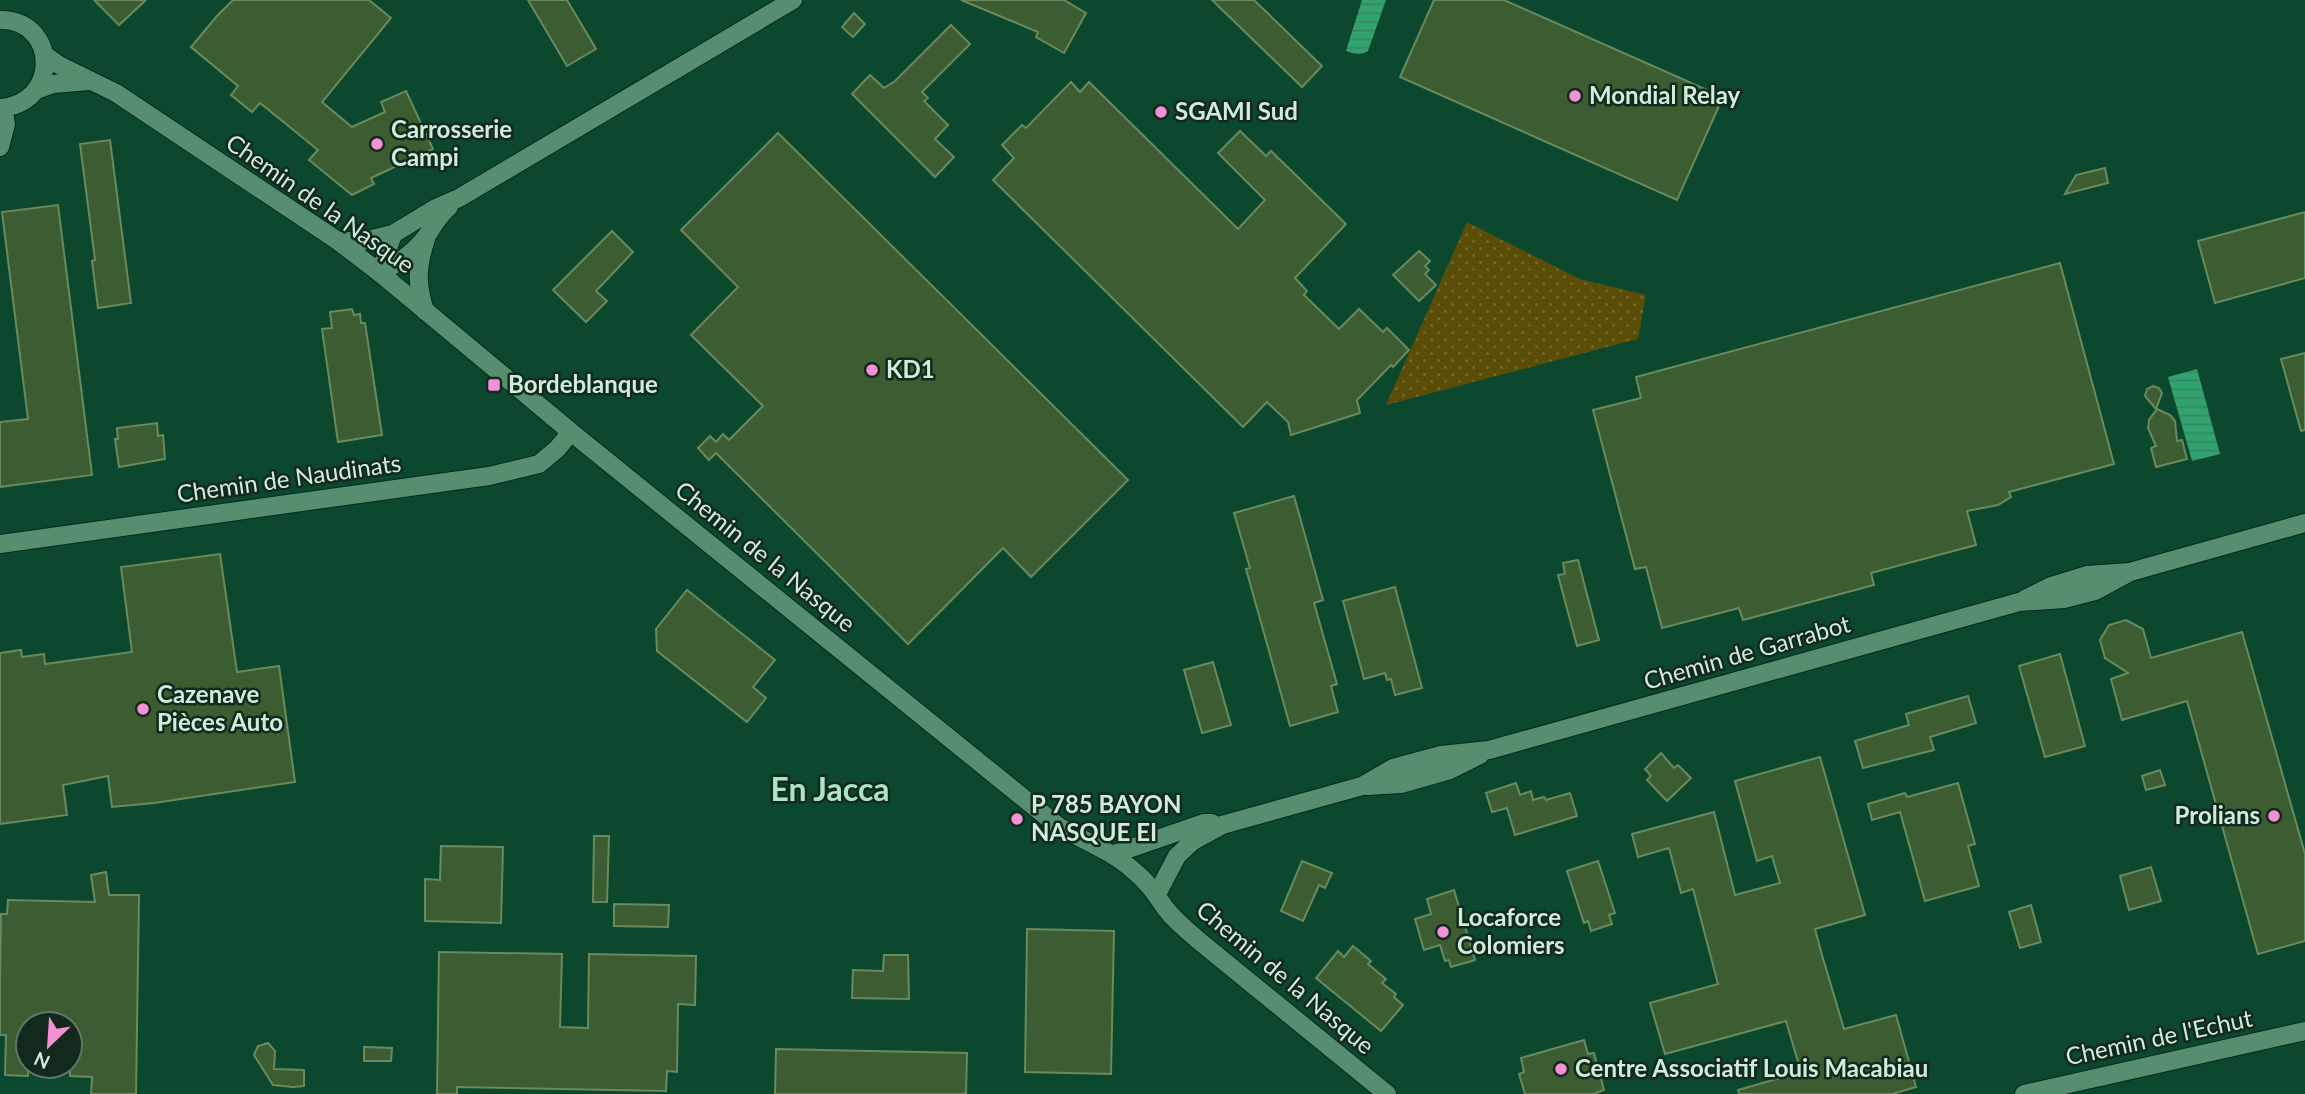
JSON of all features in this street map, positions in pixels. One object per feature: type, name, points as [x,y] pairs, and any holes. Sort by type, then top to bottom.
[{"type":"street","points":[[338,241],[363,241],[393,234],[459,198],[793,0]]},
{"type":"street","points":[[0,20],[20,24],[32,31],[45,55],[45,70],[40,85],[31,97],[18,105],[1,108],[6,124],[0,147]]},
{"type":"street","name":"Chemin de la Nasque","points":[[45,55],[59,65],[116,93],[338,241],[380,273],[571,432],[1058,826],[1114,854],[1136,872],[1176,920],[1198,940],[1387,1094]]},
{"type":"street","points":[[36,90],[52,84],[92,81]]},
{"type":"street","points":[[425,310],[417,276],[419,261],[427,235],[437,217],[459,198]]},
{"type":"street","points":[[380,273],[393,234]]},
{"type":"street","points":[[380,273],[392,267],[427,235]]},
{"type":"street","name":"Chemin de Naudinats","points":[[0,544],[489,476],[539,464],[557,449],[571,432]]},
{"type":"street","name":"Chemin de Garrabot","points":[[1157,894],[1177,856],[1193,841],[1223,825],[1362,786],[1393,768],[1441,755],[1489,750],[2019,602],[2064,599],[2095,591],[2130,572],[2305,523]]},
{"type":"street","name":"Chemin de Garrabot","points":[[1114,854],[1204,823],[1223,825]]},
{"type":"street","name":"Chemin de l'Echut","points":[[2024,1094],[2305,1031]]},
{"type":"shaded area","points":[[1362,0],[1386,0],[1368,51],[1355,53],[1346,51]]},
{"type":"shaded area","points":[[1467,222],[1580,279],[1646,295],[1638,339],[1386,405]]},
{"type":"shaded area","points":[[2197,369],[2220,454],[2192,461],[2168,377]]},
{"type":"building","points":[[94,0],[146,0],[119,25]]},
{"type":"building","points":[[233,0],[369,0],[391,18],[322,102],[352,127],[385,112],[381,102],[406,91],[433,149],[371,178],[374,184],[352,195],[309,160],[318,150],[260,103],[252,112],[231,95],[238,86],[191,47]]},
{"type":"building","points":[[528,0],[567,0],[596,49],[567,66]]},
{"type":"building","points":[[961,0],[1064,0],[1086,13],[1064,53],[1036,37],[1038,32]]},
{"type":"building","points":[[1212,0],[1254,0],[1322,66],[1302,87]]},
{"type":"building","name":"Mondial Relay","points":[[1434,0],[1504,0],[1723,97],[1677,200],[1400,77]]},
{"type":"building","points":[[854,13],[865,24],[853,37],[842,27]]},
{"type":"building","points":[[951,25],[970,44],[922,92],[928,98],[924,101],[948,125],[935,139],[954,157],[935,177],[852,94],[870,75],[884,88],[895,81]]},
{"type":"building","points":[[1071,82],[1080,92],[1089,82],[1238,229],[1265,200],[1218,153],[1240,131],[1266,156],[1271,151],[1346,224],[1295,278],[1307,291],[1304,295],[1339,329],[1359,309],[1383,332],[1387,328],[1409,350],[1357,400],[1360,413],[1291,435],[1288,422],[1267,402],[1243,427],[993,180],[1014,158],[1002,145],[1022,125],[1026,128]]},
{"type":"building","name":"KD1","points":[[778,133],[1128,480],[1031,577],[1003,548],[908,644],[716,453],[709,460],[698,448],[710,436],[716,442],[723,434],[729,440],[763,406],[691,335],[738,287],[681,230]]},
{"type":"building","points":[[110,140],[131,303],[98,308],[92,261],[95,260],[80,144]]},
{"type":"building","points":[[2105,168],[2108,183],[2065,194],[2076,175]]},
{"type":"building","points":[[58,205],[92,475],[0,487],[0,422],[28,419],[2,212]]},
{"type":"building","points":[[2305,212],[2305,278],[2215,303],[2198,241]]},
{"type":"building","points":[[612,231],[633,252],[596,291],[607,301],[586,322],[553,290]]},
{"type":"building","points":[[1419,251],[1430,261],[1425,266],[1429,270],[1425,274],[1436,285],[1419,301],[1393,275]]},
{"type":"building","points":[[2060,263],[2114,464],[2009,492],[2011,497],[1998,505],[1967,511],[1976,545],[1871,573],[1874,585],[1743,620],[1739,608],[1662,628],[1646,567],[1635,569],[1593,410],[1641,398],[1636,377]]},
{"type":"building","points":[[352,309],[354,315],[360,314],[361,323],[365,323],[382,435],[338,442],[322,329],[332,328],[330,312]]},
{"type":"building","points":[[2305,353],[2305,430],[2301,431],[2281,359]]},
{"type":"building","points":[[2153,386],[2159,388],[2162,393],[2156,409],[2145,396],[2147,389]]},
{"type":"building","points":[[2157,409],[2170,415],[2175,421],[2177,441],[2182,440],[2187,459],[2156,467],[2151,448],[2156,446],[2148,428],[2149,420]]},
{"type":"building","points":[[157,423],[158,436],[163,435],[165,459],[119,467],[115,439],[118,439],[117,428]]},
{"type":"building","points":[[1294,496],[1323,600],[1314,603],[1337,684],[1331,686],[1338,712],[1290,726],[1246,569],[1250,568],[1234,513]]},
{"type":"building","name":"Cazenave Pièces Auto","points":[[220,554],[237,672],[279,666],[295,782],[112,807],[108,776],[63,785],[67,815],[0,824],[0,653],[21,650],[22,657],[44,654],[45,664],[132,652],[121,567]]},
{"type":"building","points":[[1578,560],[1599,640],[1577,646],[1558,575],[1565,574],[1563,563]]},
{"type":"building","points":[[1395,587],[1422,688],[1395,695],[1391,679],[1387,680],[1385,673],[1364,679],[1343,601]]},
{"type":"building","points":[[687,590],[775,660],[753,687],[766,698],[747,722],[657,651],[656,629]]},
{"type":"building","points":[[2126,620],[2143,629],[2151,658],[2242,632],[2305,854],[2305,941],[2258,954],[2187,701],[2122,720],[2111,679],[2128,673],[2105,658],[2100,640],[2109,625]]},
{"type":"building","points":[[2060,654],[2085,746],[2045,757],[2019,666]]},
{"type":"building","points":[[1213,662],[1231,725],[1202,733],[1184,670]]},
{"type":"building","points":[[1968,696],[1976,723],[1930,737],[1934,750],[1863,768],[1855,741],[1909,725],[1906,714]]},
{"type":"building","points":[[1661,753],[1674,768],[1678,765],[1691,778],[1667,801],[1647,780],[1651,776],[1645,769]]},
{"type":"building","points":[[1820,757],[1865,915],[1815,929],[1822,955],[1844,1029],[1896,1015],[1916,1087],[1892,1094],[1739,1094],[1738,1090],[1801,1072],[1786,1021],[1665,1054],[1650,1003],[1718,984],[1693,889],[1681,893],[1669,848],[1638,857],[1632,834],[1714,812],[1735,895],[1780,883],[1772,856],[1757,861],[1735,781]]},
{"type":"building","points":[[2160,770],[2165,785],[2146,790],[2142,776]]},
{"type":"building","points":[[1516,783],[1520,795],[1531,791],[1533,800],[1544,797],[1546,800],[1570,793],[1577,816],[1515,835],[1507,808],[1492,812],[1486,793]]},
{"type":"building","points":[[1958,783],[1975,844],[1968,846],[1979,886],[1925,901],[1900,812],[1872,820],[1868,804],[1905,793],[1907,797]]},
{"type":"building","points":[[594,836],[609,836],[607,902],[593,902]]},
{"type":"building","points":[[441,846],[503,847],[501,923],[425,921],[425,879],[440,880]]},
{"type":"building","points":[[1302,861],[1332,873],[1325,888],[1319,885],[1303,921],[1281,911]]},
{"type":"building","points":[[1598,861],[1615,913],[1609,915],[1612,924],[1591,931],[1588,921],[1584,923],[1567,871]]},
{"type":"building","points":[[2151,867],[2161,901],[2129,910],[2120,876]]},
{"type":"building","points":[[106,872],[109,895],[139,895],[136,1094],[91,1094],[92,1077],[84,1077],[84,1010],[14,1010],[14,1075],[5,1075],[6,1035],[0,1035],[1,914],[7,914],[8,900],[95,902],[91,875]]},
{"type":"building","name":"Locaforce Colomiers","points":[[1454,890],[1475,960],[1451,967],[1449,960],[1445,961],[1440,945],[1424,950],[1415,919],[1431,914],[1427,899]]},
{"type":"building","points":[[614,904],[669,905],[668,927],[614,926]]},
{"type":"building","points":[[2031,905],[2041,942],[2020,948],[2009,912]]},
{"type":"building","points":[[1027,929],[1114,931],[1111,1074],[1025,1072]]},
{"type":"building","points":[[1353,946],[1371,961],[1368,964],[1386,979],[1382,983],[1396,994],[1394,997],[1403,1005],[1381,1031],[1316,978],[1338,951],[1344,957]]},
{"type":"building","points":[[439,952],[562,954],[560,1027],[588,1028],[589,954],[696,956],[695,1005],[678,1004],[677,1072],[667,1071],[666,1091],[457,1087],[457,1094],[437,1094]]},
{"type":"building","points":[[884,955],[908,955],[909,999],[852,998],[853,970],[883,971]]},
{"type":"building","name":"Centre Associatif Louis Macabiau","points":[[1584,1040],[1588,1054],[1594,1053],[1604,1090],[1594,1094],[1525,1094],[1519,1074],[1524,1072],[1521,1058]]},
{"type":"building","points":[[268,1043],[275,1051],[274,1069],[304,1070],[304,1086],[273,1085],[254,1055],[258,1046]]},
{"type":"building","points":[[364,1047],[392,1048],[391,1061],[364,1061]]},
{"type":"building","points":[[776,1049],[967,1053],[966,1094],[775,1094]]},
{"type":"place","name":"Mondial Relay","points":[[1575,96]]},
{"type":"place","name":"SGAMI Sud","points":[[1161,112]]},
{"type":"place","name":"Carrosserie Campi","points":[[377,144]]},
{"type":"place","name":"KD1","points":[[872,370]]},
{"type":"place","name":"Bordeblanque","points":[[494,385]]},
{"type":"place","name":"Cazenave Pièces Auto","points":[[143,709]]},
{"type":"place","name":"Prolians","points":[[2274,816]]},
{"type":"place","name":"P 785 BAYON NASQUE EI","points":[[1017,819]]},
{"type":"place","name":"Locaforce Colomiers","points":[[1443,932]]},
{"type":"place","name":"Centre Associatif Louis Macabiau","points":[[1561,1069]]},
{"type":"district","name":"En Jacca","points":[[830,790]]}]
